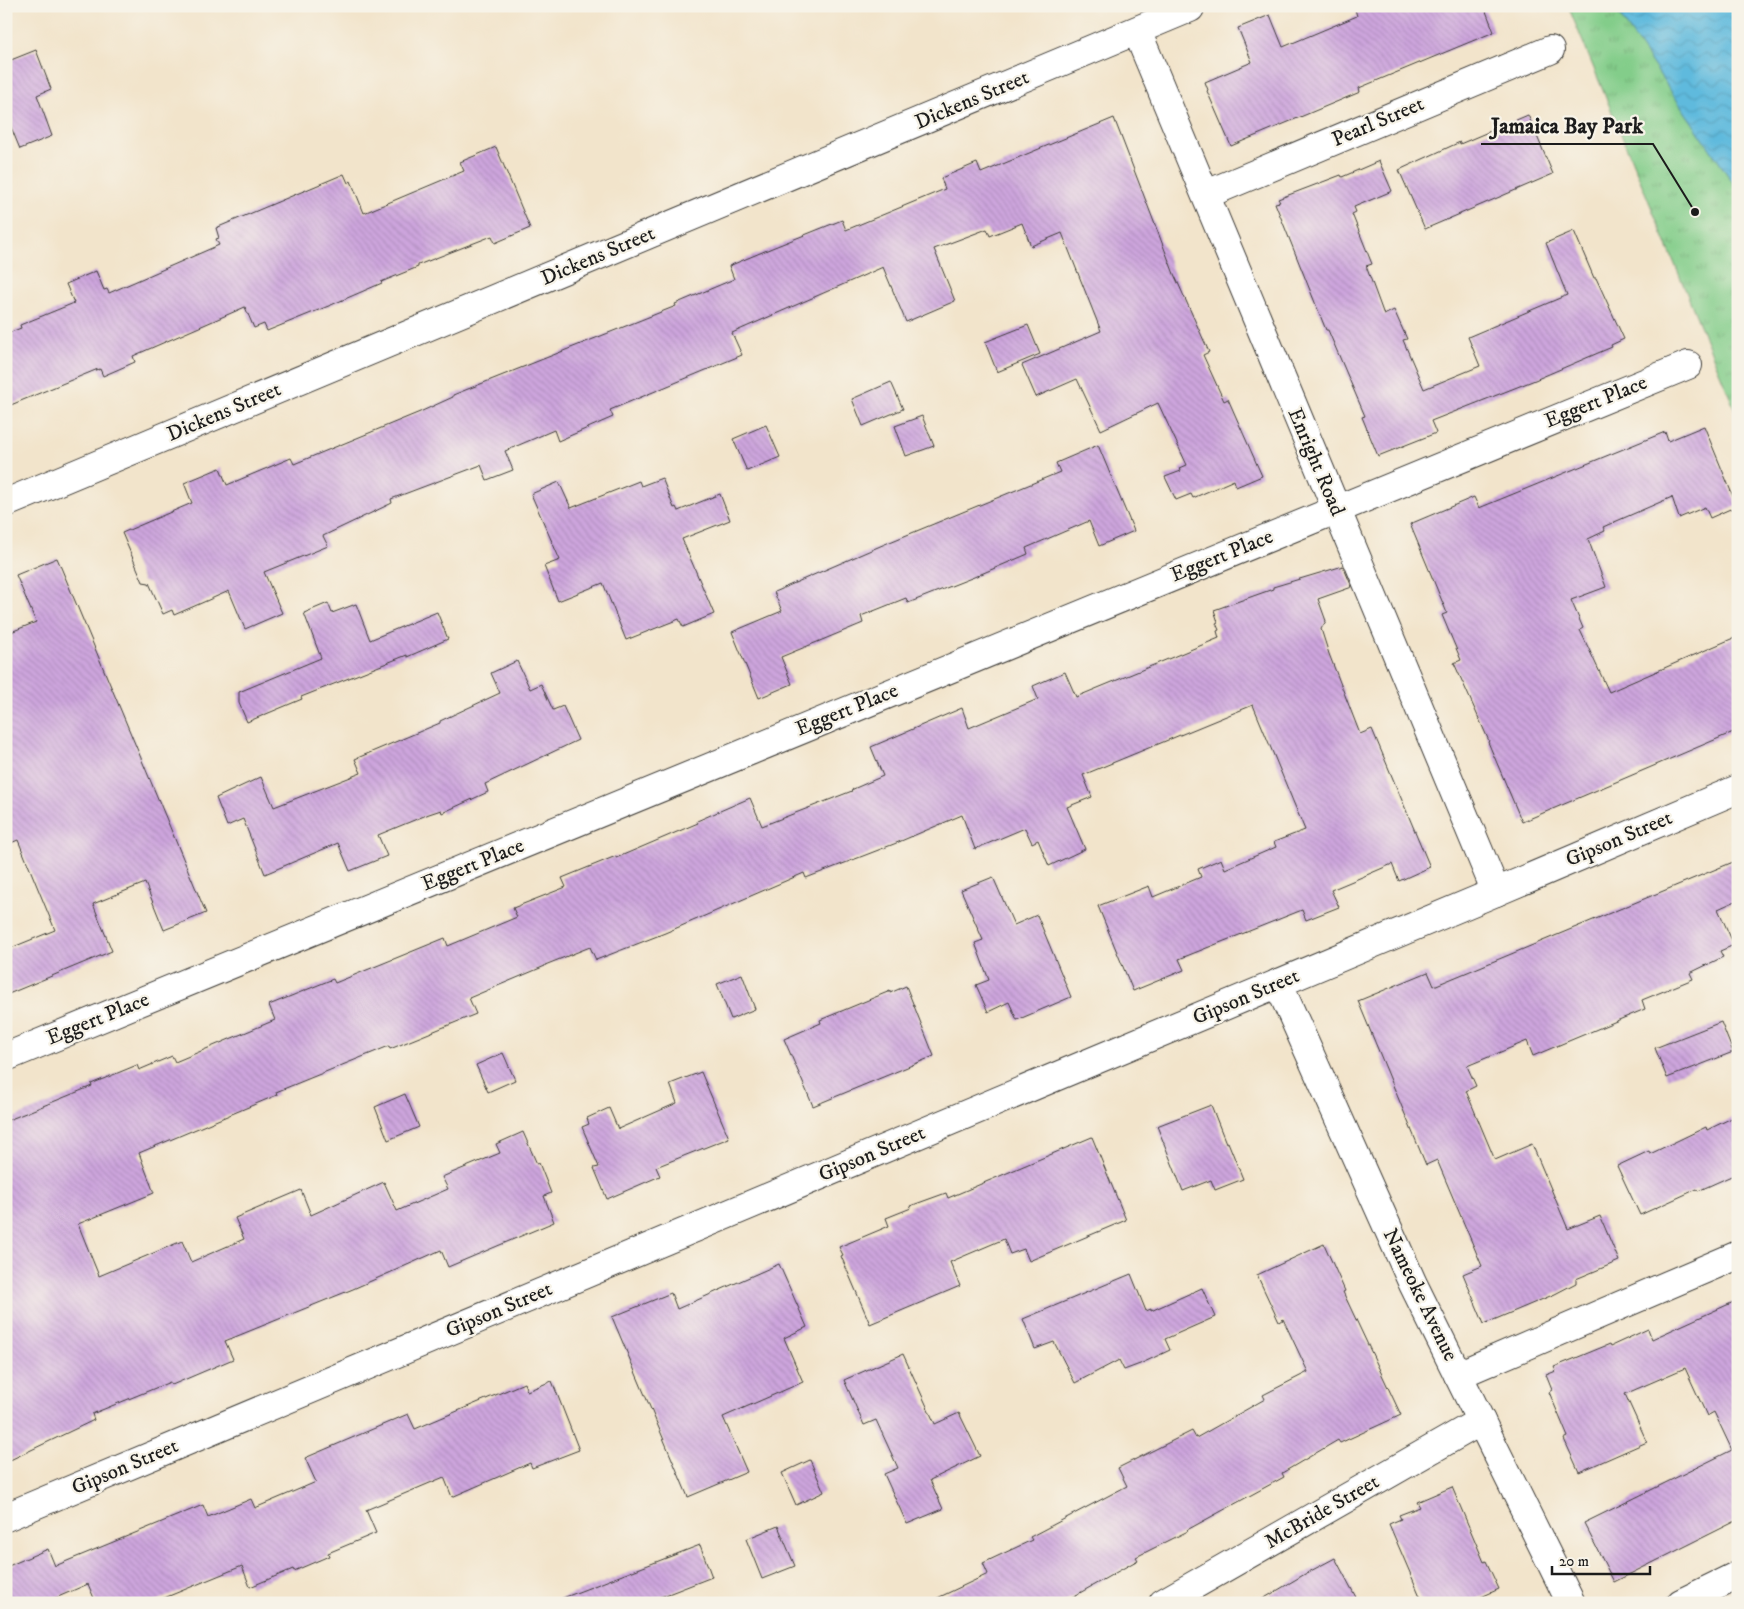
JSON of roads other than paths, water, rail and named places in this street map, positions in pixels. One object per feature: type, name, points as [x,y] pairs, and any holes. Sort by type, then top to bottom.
[{"type":"street","name":"Dickens Street","points":[[6,503],[1190,8]]},
{"type":"street","name":"Enright Road","points":[[1137,31],[1207,194],[1496,892]]},
{"type":"street","name":"Pearl Street","points":[[1207,194],[1550,50]]},
{"type":"street","name":"Eggert Place","points":[[6,1056],[1688,364]]},
{"type":"street","name":"Gipson Street","points":[[6,1517],[1738,789]]},
{"type":"street","name":"Nameoke Avenue","points":[[1278,983],[1413,1284],[1570,1603]]},
{"type":"street","points":[[1458,1374],[1738,1256]]},
{"type":"street","name":"McBride Street","points":[[1163,1603],[1481,1421]]},
{"type":"street","points":[[1681,1603],[1738,1575]]},
{"type":"water","points":[[1613,6],[1738,6],[1738,190]]},
{"type":"place","name":"Jamaica Bay Park","points":[[1695,212]]}]
